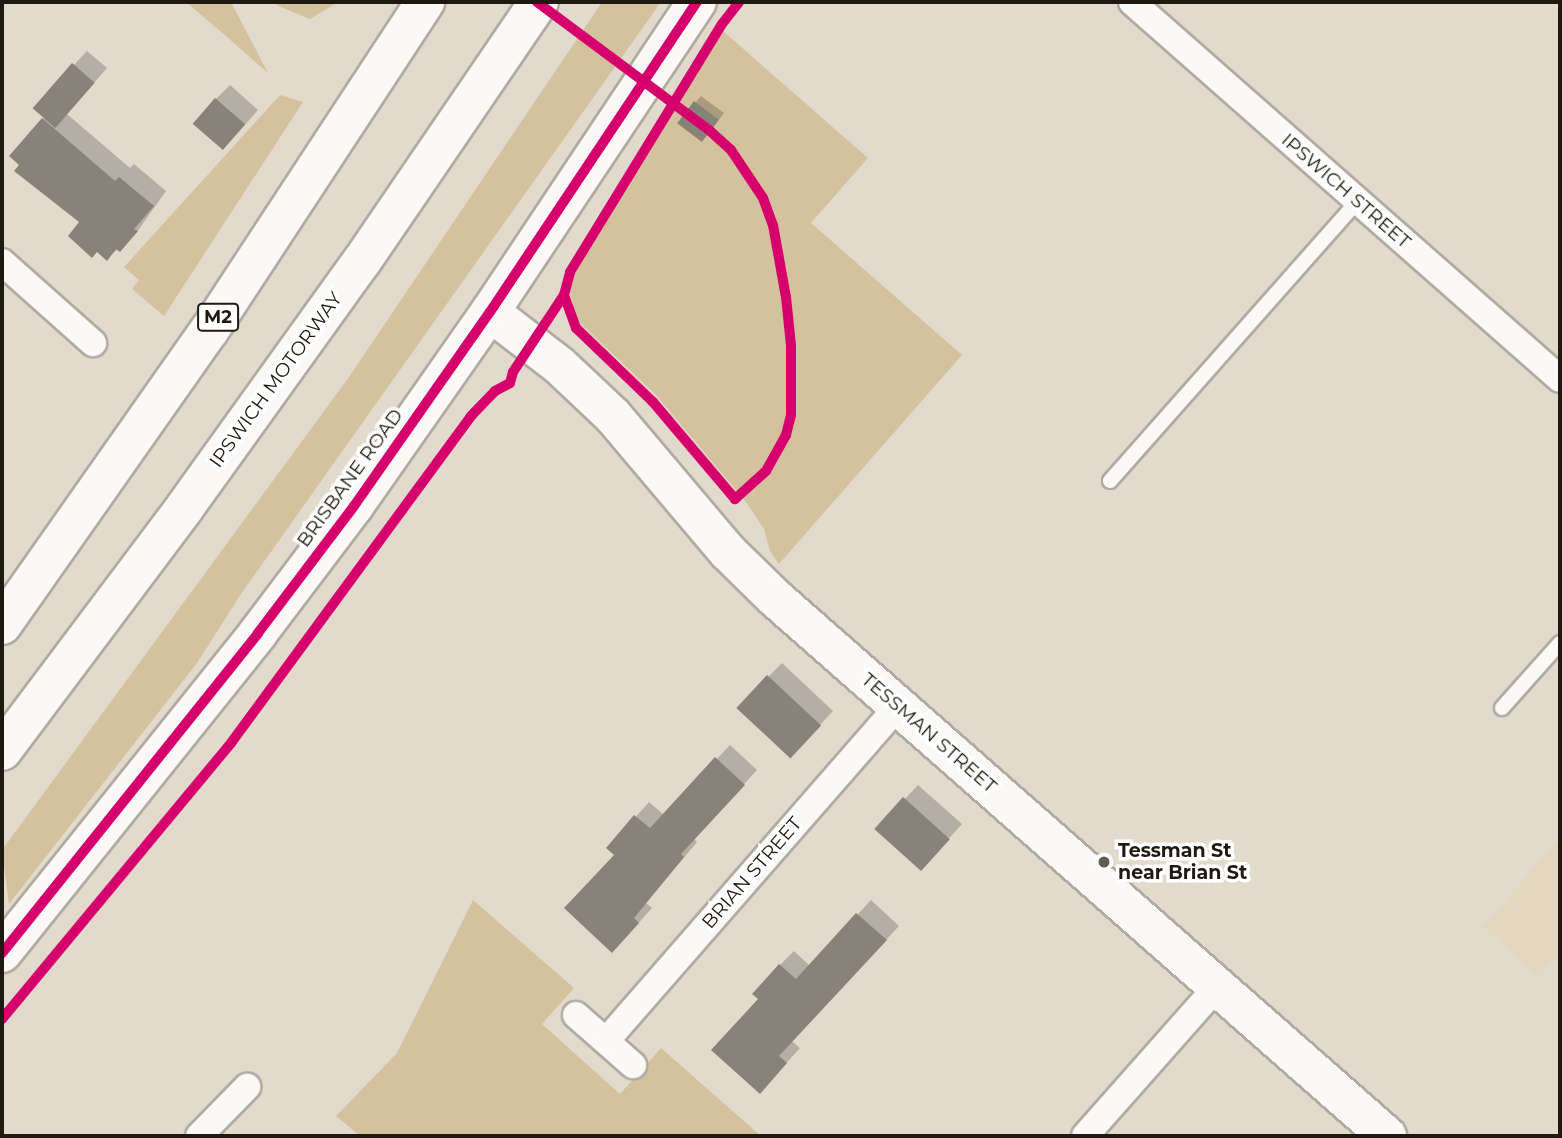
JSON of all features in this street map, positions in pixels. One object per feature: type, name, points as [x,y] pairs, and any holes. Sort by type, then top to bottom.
[{"type":"main road","name":"M2","points":[[2,625],[209,331],[425,2]]},
{"type":"main road","name":"IPSWICH MOTORWAY","points":[[2,751],[185,507],[362,261],[539,2]]},
{"type":"main road","name":"BRISBANE ROAD","points":[[2,953],[266,623],[354,506],[490,312],[696,2]]},
{"type":"main road","name":"TESSMAN STREET","points":[[490,312],[590,392],[635,440],[728,552],[775,598],[1387,1136]]},
{"type":"street","name":"IPSWICH STREET","points":[[1132,2],[1560,379]]},
{"type":"street","points":[[2,262],[93,343]]},
{"type":"street","name":"BRIAN STREET","points":[[606,1041],[898,706]]},
{"type":"street","points":[[1085,1136],[1216,988]]},
{"type":"street","points":[[576,1015],[633,1065]]},
{"type":"street","points":[[199,1136],[247,1087]]},
{"type":"lane","points":[[1110,481],[1358,201]]},
{"type":"lane","points":[[1502,708],[1560,643]]},
{"type":"shaded area","points":[[186,2],[231,2],[268,73],[220,31]]},
{"type":"shaded area","points":[[281,2],[338,2],[310,19],[276,5]]},
{"type":"shaded area","points":[[602,2],[661,2],[241,594],[197,663],[9,904],[2,850],[349,377]]},
{"type":"shaded area","points":[[723,31],[868,158],[811,223],[962,355],[779,564],[770,551],[764,529],[746,502],[656,395],[577,320],[568,285]]},
{"type":"shaded area","points":[[280,95],[303,102],[164,316],[132,289],[139,280],[124,267]]},
{"type":"shaded area","points":[[1560,837],[1560,953],[1539,977],[1482,927]]},
{"type":"shaded area","points":[[473,900],[574,988],[542,1024],[620,1094],[661,1048],[761,1136],[360,1136],[336,1116],[397,1053]]},
{"type":"building","points":[[72,63],[95,83],[55,128],[33,108]]},
{"type":"building","points":[[215,98],[245,124],[223,150],[193,124]]},
{"type":"building","points":[[694,101],[719,120],[702,142],[677,123]]},
{"type":"building","points":[[42,118],[115,181],[119,177],[154,206],[134,229],[138,231],[120,252],[116,249],[107,261],[97,252],[92,258],[68,236],[79,222],[14,171],[19,165],[9,156]]},
{"type":"building","points":[[767,675],[821,725],[790,758],[736,708]]},
{"type":"building","points":[[715,757],[745,785],[681,854],[684,857],[634,918],[639,923],[612,953],[564,908],[614,855],[606,848],[634,815],[650,828]]},
{"type":"building","points":[[903,797],[950,839],[921,871],[874,829]]},
{"type":"building","points":[[856,913],[887,940],[779,1056],[787,1063],[760,1094],[711,1050],[758,999],[752,994],[779,964],[796,979]]},
{"type":"cycle path","points":[[537,2],[710,131],[731,150],[763,198],[773,225],[786,297],[791,345],[791,415],[786,435],[766,471],[735,499],[653,402],[576,328],[564,295],[570,272],[722,24],[739,2]]},
{"type":"cycle path","points":[[2,953],[258,633],[354,506],[490,312],[697,2]]},
{"type":"cycle path","points":[[2,1019],[231,743],[471,416],[495,391],[510,383],[513,372],[564,295]]},
{"type":"place","name":"Tessman St near Brian St","points":[[1104,862]]}]
